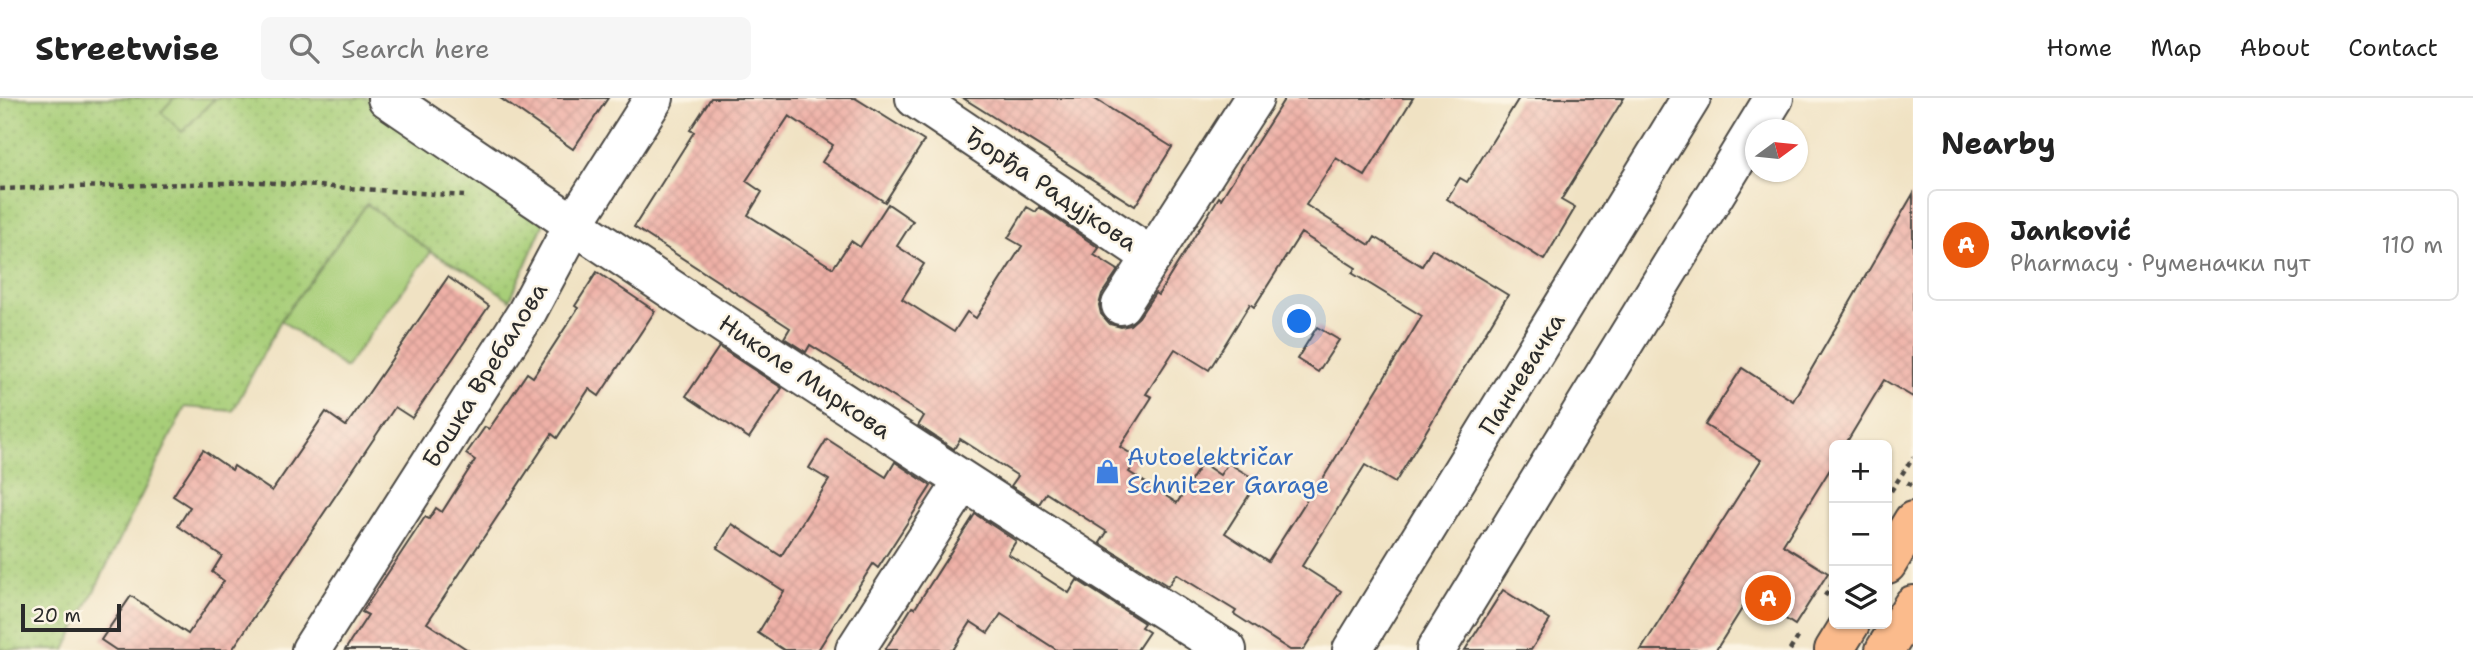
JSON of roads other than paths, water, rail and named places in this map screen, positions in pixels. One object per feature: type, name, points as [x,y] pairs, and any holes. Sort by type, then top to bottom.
[{"type":"main road","points":[[1892,556],[1913,521]]},
{"type":"main road","points":[[1885,650],[1913,606]]},
{"type":"main road","points":[[1833,650],[1847,629]]},
{"type":"street","name":"Николе Миркова","points":[[387,98],[963,482],[1227,650]]},
{"type":"street","name":"Бошка Вребалова","points":[[311,650],[527,312],[574,224],[654,98]]},
{"type":"street","name":"Ђорђа Радујкова","points":[[915,98],[1152,257]]},
{"type":"street","points":[[1121,304],[1254,98]]},
{"type":"street","name":"Панчевачка","points":[[1352,650],[1691,98]]},
{"type":"street","points":[[1436,650],[1774,98]]},
{"type":"street","points":[[855,650],[963,482]]},
{"type":"place","name":"Autoelektričar Schnitzer Garage","points":[[1107,471]]},
{"type":"place","name":"Janković","points":[[1768,598]]}]
